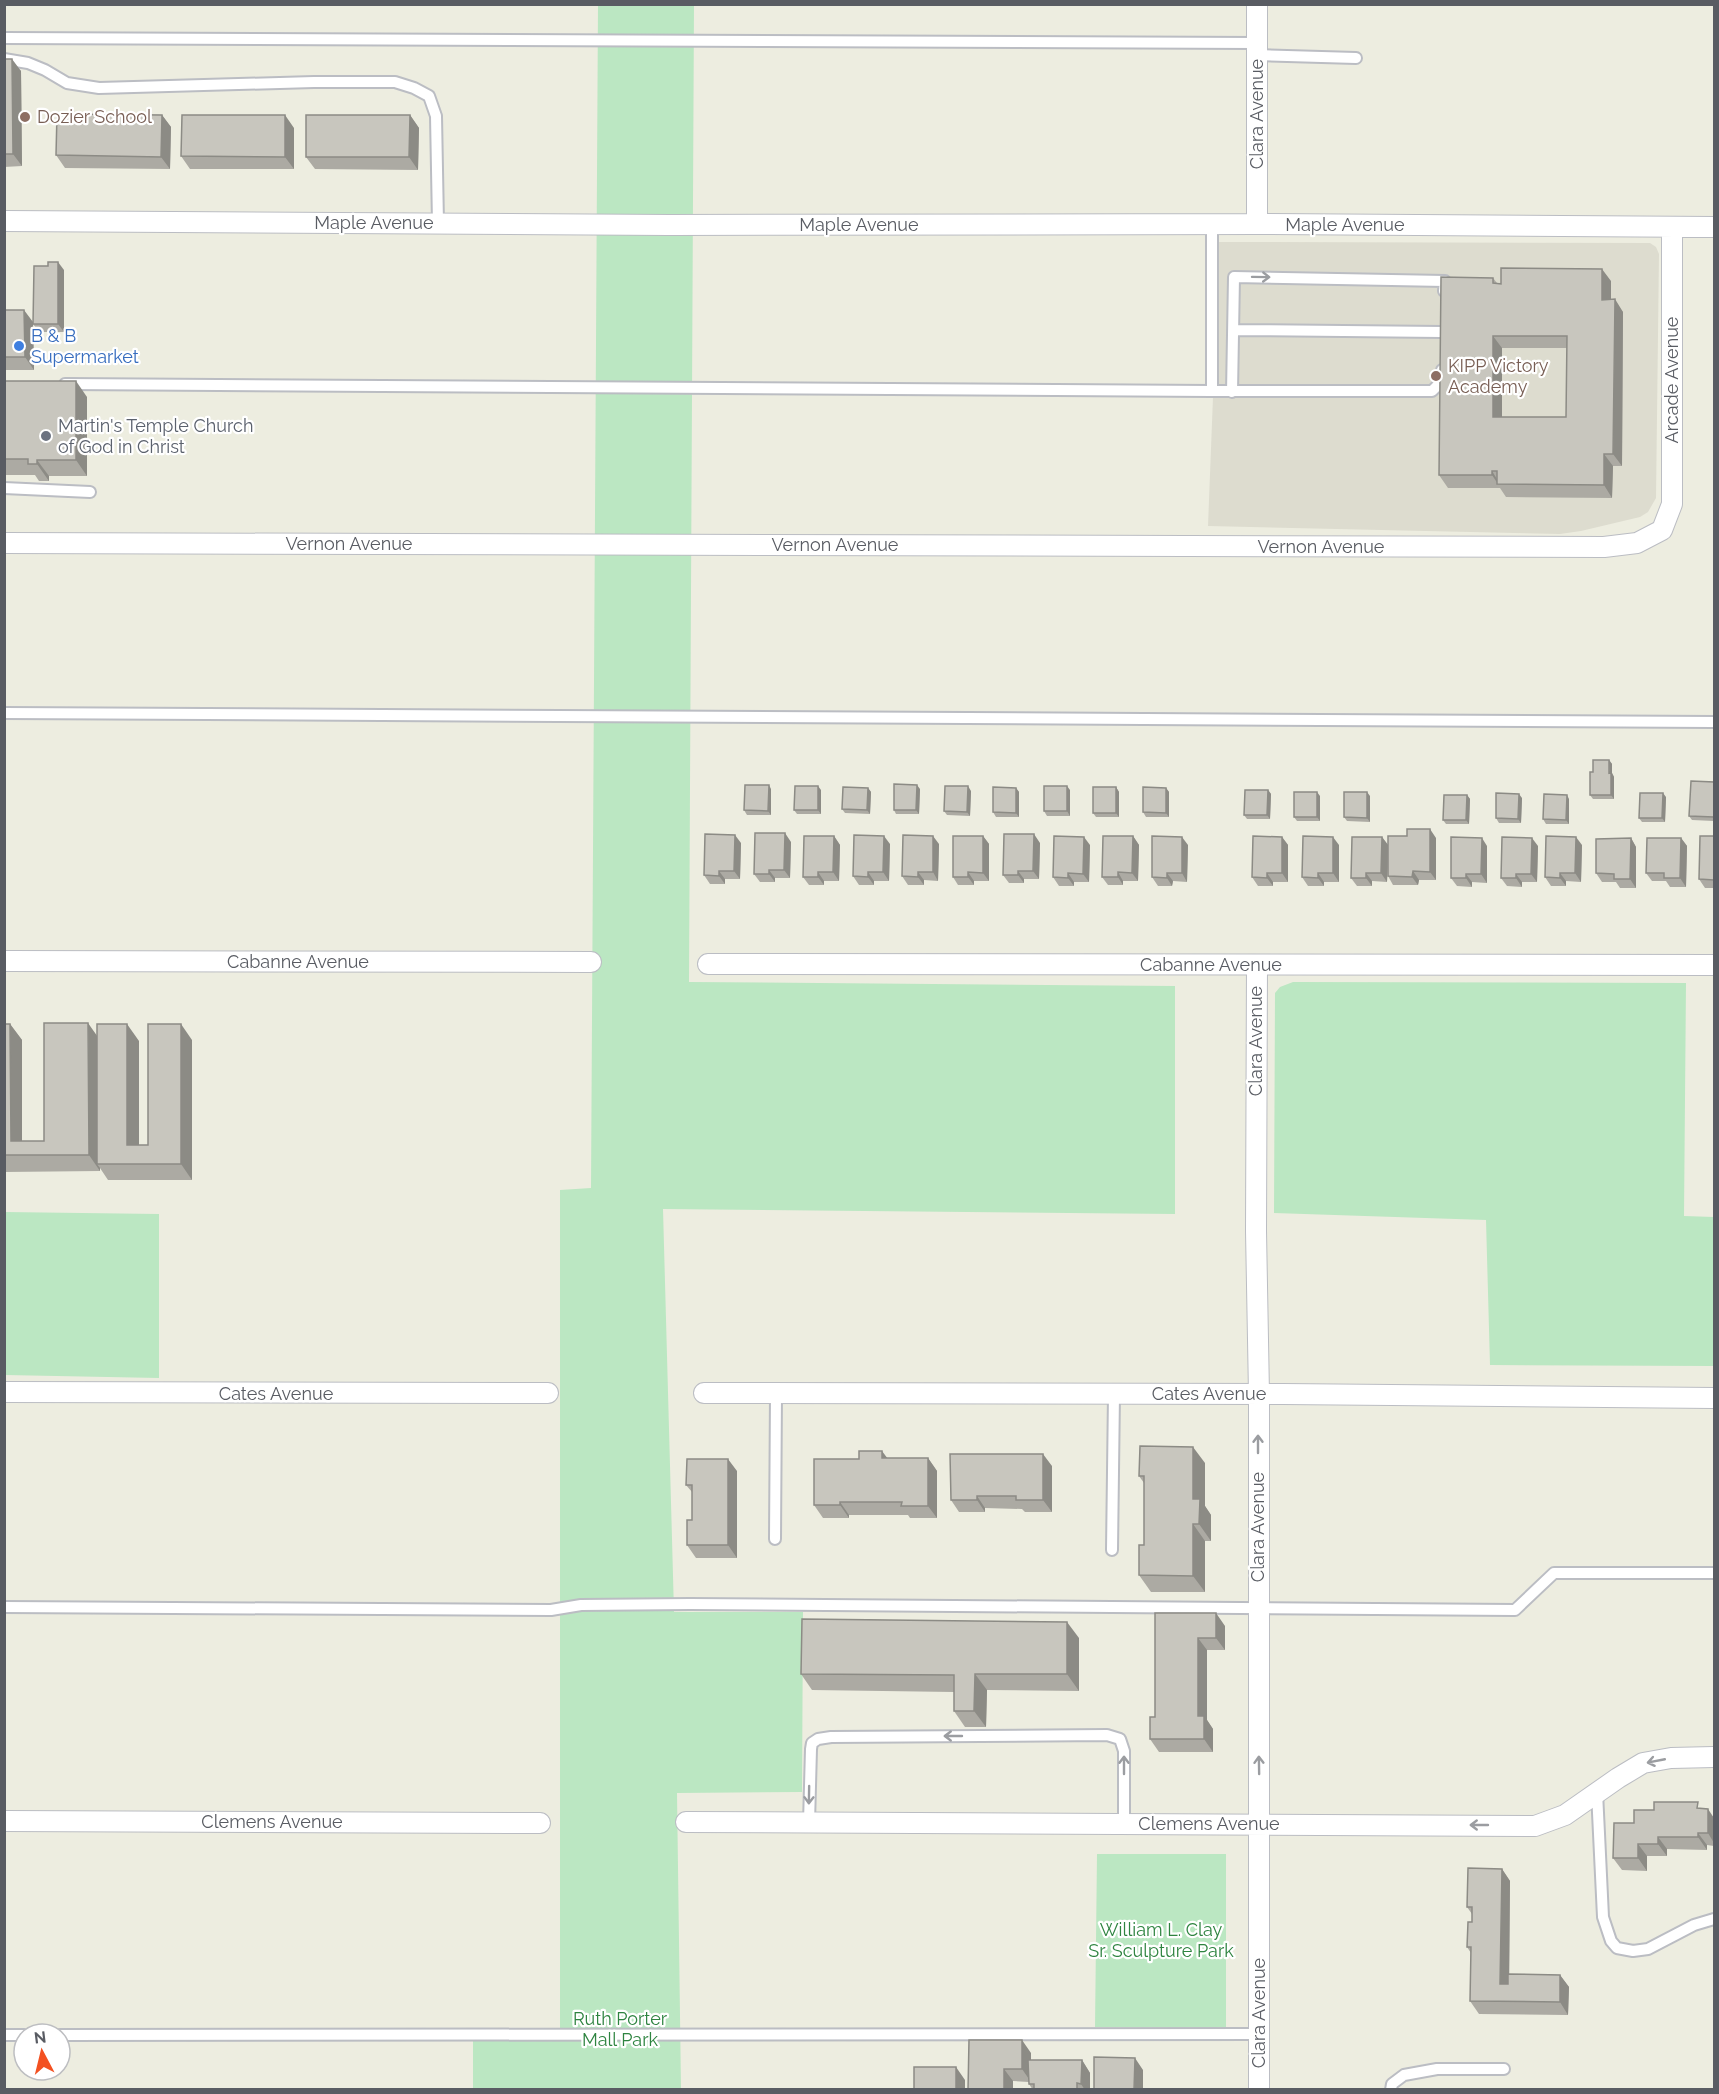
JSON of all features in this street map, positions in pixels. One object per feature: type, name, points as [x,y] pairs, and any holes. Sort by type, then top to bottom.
[{"type":"street","name":"Clara Avenue","points":[[1257,4],[1257,224]]},
{"type":"street","name":"Maple Avenue","points":[[4,220],[670,225],[1257,224],[1714,227]]},
{"type":"street","name":"Arcade Avenue","points":[[1662,530],[1672,504],[1672,227]]},
{"type":"street","name":"Vernon Avenue","points":[[4,543],[1604,547],[1636,543],[1662,530]]},
{"type":"street","name":"Cabanne Avenue","points":[[4,961],[591,962]]},
{"type":"street","name":"Cabanne Avenue","points":[[708,964],[1714,965]]},
{"type":"street","name":"Clara Avenue","points":[[1257,965],[1259,2090]]},
{"type":"street","name":"Cates Avenue","points":[[4,1392],[548,1394]]},
{"type":"street","name":"Cates Avenue","points":[[704,1393],[1714,1398]]},
{"type":"street","name":"Clemens Avenue","points":[[686,1822],[1535,1826],[1565,1815],[1643,1763],[1671,1758],[1714,1757]]},
{"type":"street","name":"Clemens Avenue","points":[[4,1821],[540,1823]]},
{"type":"lane","points":[[4,38],[1257,49],[1356,58]]},
{"type":"lane","points":[[4,58],[28,63],[67,83],[99,88],[395,82],[414,88],[429,96],[436,116],[438,224]]},
{"type":"lane","points":[[1212,225],[1212,391]]},
{"type":"lane","points":[[1232,392],[1234,276],[1445,281],[1444,301]]},
{"type":"lane","points":[[1234,330],[1442,332]]},
{"type":"lane","points":[[48,384],[1232,392],[1432,391],[1442,381],[1442,361]]},
{"type":"lane","points":[[4,488],[90,492]]},
{"type":"lane","points":[[4,713],[1714,722]]},
{"type":"lane","points":[[775,1539],[776,1394]]},
{"type":"lane","points":[[1112,1550],[1114,1394]]},
{"type":"lane","points":[[4,1607],[551,1610],[581,1605],[701,1604],[1515,1610],[1554,1573],[1714,1573]]},
{"type":"lane","points":[[809,1823],[811,1749],[812,1743],[818,1739],[831,1737],[1107,1735],[1120,1739],[1124,1751],[1124,1823]]},
{"type":"lane","points":[[1597,1792],[1603,1917],[1611,1941],[1617,1948],[1633,1951],[1648,1949],[1694,1925],[1714,1919]]},
{"type":"lane","points":[[72,2035],[1259,2034]]},
{"type":"lane","points":[[1391,2090],[1392,2084],[1404,2075],[1437,2069],[1504,2069]]},
{"type":"shaded area","name":"KIPP Victory Academy","points":[[1219,242],[1650,243],[1656,247],[1659,254],[1656,498],[1648,512],[1640,517],[1560,534],[1208,526]]},
{"type":"green space","name":"Ruth Porter Mall Park","points":[[598,5],[694,5],[689,982],[1175,986],[1175,1214],[663,1209],[674,1612],[803,1612],[802,1792],[677,1793],[681,2089],[473,2090],[473,2038],[560,2040],[560,1190],[591,1188]]},
{"type":"green space","points":[[1293,982],[1686,983],[1684,1216],[1714,1217],[1714,1366],[1490,1365],[1486,1220],[1274,1213],[1275,993],[1280,987]]},
{"type":"green space","points":[[5,1212],[159,1214],[159,1378],[5,1375]]},
{"type":"green space","name":"William L. Clay Sr. Sculpture Park","points":[[1097,1854],[1226,1854],[1226,2028],[1095,2027]]},
{"type":"building","points":[[4,59],[12,59],[13,154],[4,154]]},
{"type":"building","points":[[57,114],[162,115],[161,157],[56,155]]},
{"type":"building","points":[[182,115],[285,115],[285,157],[181,156]]},
{"type":"building","points":[[306,115],[410,115],[409,157],[306,157]]},
{"type":"building","points":[[48,262],[58,262],[58,324],[33,324],[34,266],[48,266]]},
{"type":"building","name":"KIPP Victory Academy","points":[[1501,268],[1602,269],[1602,300],[1615,299],[1613,454],[1604,454],[1604,485],[1497,484],[1497,471],[1492,471],[1492,475],[1439,475],[1441,277],[1493,278],[1493,283],[1501,284]],"holes":[[[1493,336],[1567,336],[1566,417],[1493,417]]]},
{"type":"building","points":[[4,310],[24,310],[25,357],[4,357]]},
{"type":"building","name":"Martin's Temple Church of God in Christ","points":[[4,381],[76,381],[76,460],[37,460],[37,464],[28,464],[28,459],[4,459]]},
{"type":"building","points":[[1593,760],[1609,760],[1611,795],[1590,795],[1590,772],[1593,772]]},
{"type":"building","points":[[1691,781],[1714,782],[1714,817],[1689,816]]},
{"type":"building","points":[[894,784],[917,785],[916,810],[894,810]]},
{"type":"building","points":[[745,785],[769,785],[768,811],[744,810]]},
{"type":"building","points":[[795,786],[818,786],[818,810],[794,810]]},
{"type":"building","points":[[945,786],[968,786],[967,812],[944,811]]},
{"type":"building","points":[[1044,786],[1067,786],[1067,811],[1044,811]]},
{"type":"building","points":[[843,787],[868,788],[867,810],[842,809]]},
{"type":"building","points":[[993,787],[1016,788],[1016,813],[993,812]]},
{"type":"building","points":[[1093,787],[1116,787],[1116,813],[1093,813]]},
{"type":"building","points":[[1143,787],[1166,788],[1166,813],[1143,812]]},
{"type":"building","points":[[1245,790],[1268,790],[1267,815],[1244,815]]},
{"type":"building","points":[[1294,792],[1317,792],[1317,817],[1294,817]]},
{"type":"building","points":[[1344,792],[1367,792],[1367,818],[1344,817]]},
{"type":"building","points":[[1496,793],[1519,794],[1518,819],[1496,818]]},
{"type":"building","points":[[1640,793],[1663,793],[1662,818],[1639,818]]},
{"type":"building","points":[[1544,794],[1567,795],[1566,820],[1543,819]]},
{"type":"building","points":[[1444,795],[1467,795],[1466,820],[1443,820]]},
{"type":"building","points":[[1407,829],[1430,829],[1430,872],[1413,871],[1412,877],[1388,876],[1388,836],[1407,836]]},
{"type":"building","points":[[755,833],[785,833],[784,870],[769,870],[769,874],[754,874]]},
{"type":"building","points":[[705,834],[735,835],[734,871],[719,871],[719,876],[704,875]]},
{"type":"building","points":[[1004,834],[1034,834],[1033,871],[1018,871],[1018,875],[1003,875]]},
{"type":"building","points":[[854,835],[884,836],[883,872],[868,872],[868,877],[853,876]]},
{"type":"building","points":[[903,835],[933,836],[933,872],[918,872],[918,877],[902,876]]},
{"type":"building","points":[[804,836],[834,836],[833,872],[818,872],[818,877],[803,877]]},
{"type":"building","points":[[953,836],[983,836],[983,873],[968,872],[968,877],[953,877]]},
{"type":"building","points":[[1054,836],[1084,837],[1083,874],[1068,873],[1068,878],[1053,877]]},
{"type":"building","points":[[1103,836],[1133,836],[1132,873],[1118,872],[1118,877],[1102,877]]},
{"type":"building","points":[[1152,836],[1182,837],[1182,873],[1167,873],[1167,878],[1152,877]]},
{"type":"building","points":[[1253,836],[1282,837],[1282,873],[1267,873],[1267,878],[1252,877]]},
{"type":"building","points":[[1303,836],[1333,837],[1333,873],[1318,873],[1318,878],[1302,877]]},
{"type":"building","points":[[1546,836],[1576,837],[1575,873],[1560,873],[1560,878],[1545,877]]},
{"type":"building","points":[[1700,836],[1714,836],[1714,880],[1699,879]]},
{"type":"building","points":[[1352,837],[1382,837],[1381,873],[1366,873],[1366,878],[1351,878]]},
{"type":"building","points":[[1451,837],[1482,838],[1481,874],[1466,874],[1466,878],[1451,878]]},
{"type":"building","points":[[1502,837],[1532,838],[1531,874],[1516,874],[1516,878],[1501,878]]},
{"type":"building","points":[[1631,838],[1630,879],[1614,879],[1614,874],[1596,873],[1596,839]]},
{"type":"building","points":[[1647,838],[1681,838],[1680,878],[1664,878],[1664,873],[1646,873]]},
{"type":"building","points":[[44,1023],[88,1023],[89,1155],[4,1155],[4,1024],[10,1024],[11,1141],[44,1141]]},
{"type":"building","points":[[97,1024],[127,1024],[127,1145],[148,1145],[148,1024],[181,1024],[181,1164],[97,1164]]},
{"type":"building","points":[[1140,1446],[1193,1447],[1193,1499],[1200,1499],[1199,1524],[1193,1524],[1193,1576],[1139,1575],[1139,1545],[1144,1545],[1144,1476],[1139,1476]]},
{"type":"building","points":[[859,1451],[882,1451],[882,1458],[928,1458],[928,1506],[901,1506],[902,1502],[840,1502],[840,1505],[814,1505],[814,1459],[859,1459]]},
{"type":"building","points":[[950,1454],[1043,1454],[1043,1500],[1016,1500],[1016,1496],[977,1496],[977,1500],[951,1500]]},
{"type":"building","points":[[687,1459],[728,1459],[728,1545],[687,1545],[687,1520],[692,1520],[692,1485],[686,1485]]},
{"type":"building","points":[[1155,1613],[1216,1613],[1216,1638],[1198,1638],[1198,1716],[1204,1716],[1204,1739],[1150,1739],[1150,1717],[1155,1717]]},
{"type":"building","points":[[802,1619],[1067,1622],[1067,1674],[975,1674],[974,1711],[954,1711],[954,1675],[801,1674]]},
{"type":"building","points":[[1654,1802],[1698,1802],[1697,1808],[1708,1809],[1708,1833],[1698,1833],[1698,1837],[1658,1837],[1658,1844],[1638,1844],[1638,1858],[1613,1858],[1614,1823],[1634,1823],[1634,1810],[1654,1810]]},
{"type":"building","points":[[1468,1868],[1502,1869],[1500,1984],[1508,1984],[1508,1974],[1560,1975],[1560,2002],[1470,2001],[1471,1947],[1467,1947],[1468,1922],[1472,1922],[1472,1907],[1467,1907]]},
{"type":"building","points":[[969,2040],[1022,2040],[1022,2069],[1004,2069],[1004,2090],[968,2090]]},
{"type":"building","points":[[1094,2057],[1135,2058],[1134,2090],[1094,2090]]},
{"type":"building","points":[[1028,2060],[1082,2060],[1081,2084],[1077,2083],[1077,2090],[1034,2090],[1034,2084],[1029,2084]]},
{"type":"building","points":[[914,2067],[956,2067],[956,2090],[914,2090]]},
{"type":"place","name":"Dozier School","points":[[25,117]]},
{"type":"place","name":"B & B Supermarket","points":[[19,346]]},
{"type":"place","name":"KIPP Victory Academy","points":[[1436,376]]},
{"type":"place","name":"Martin's Temple Church of God in Christ","points":[[46,436]]}]
